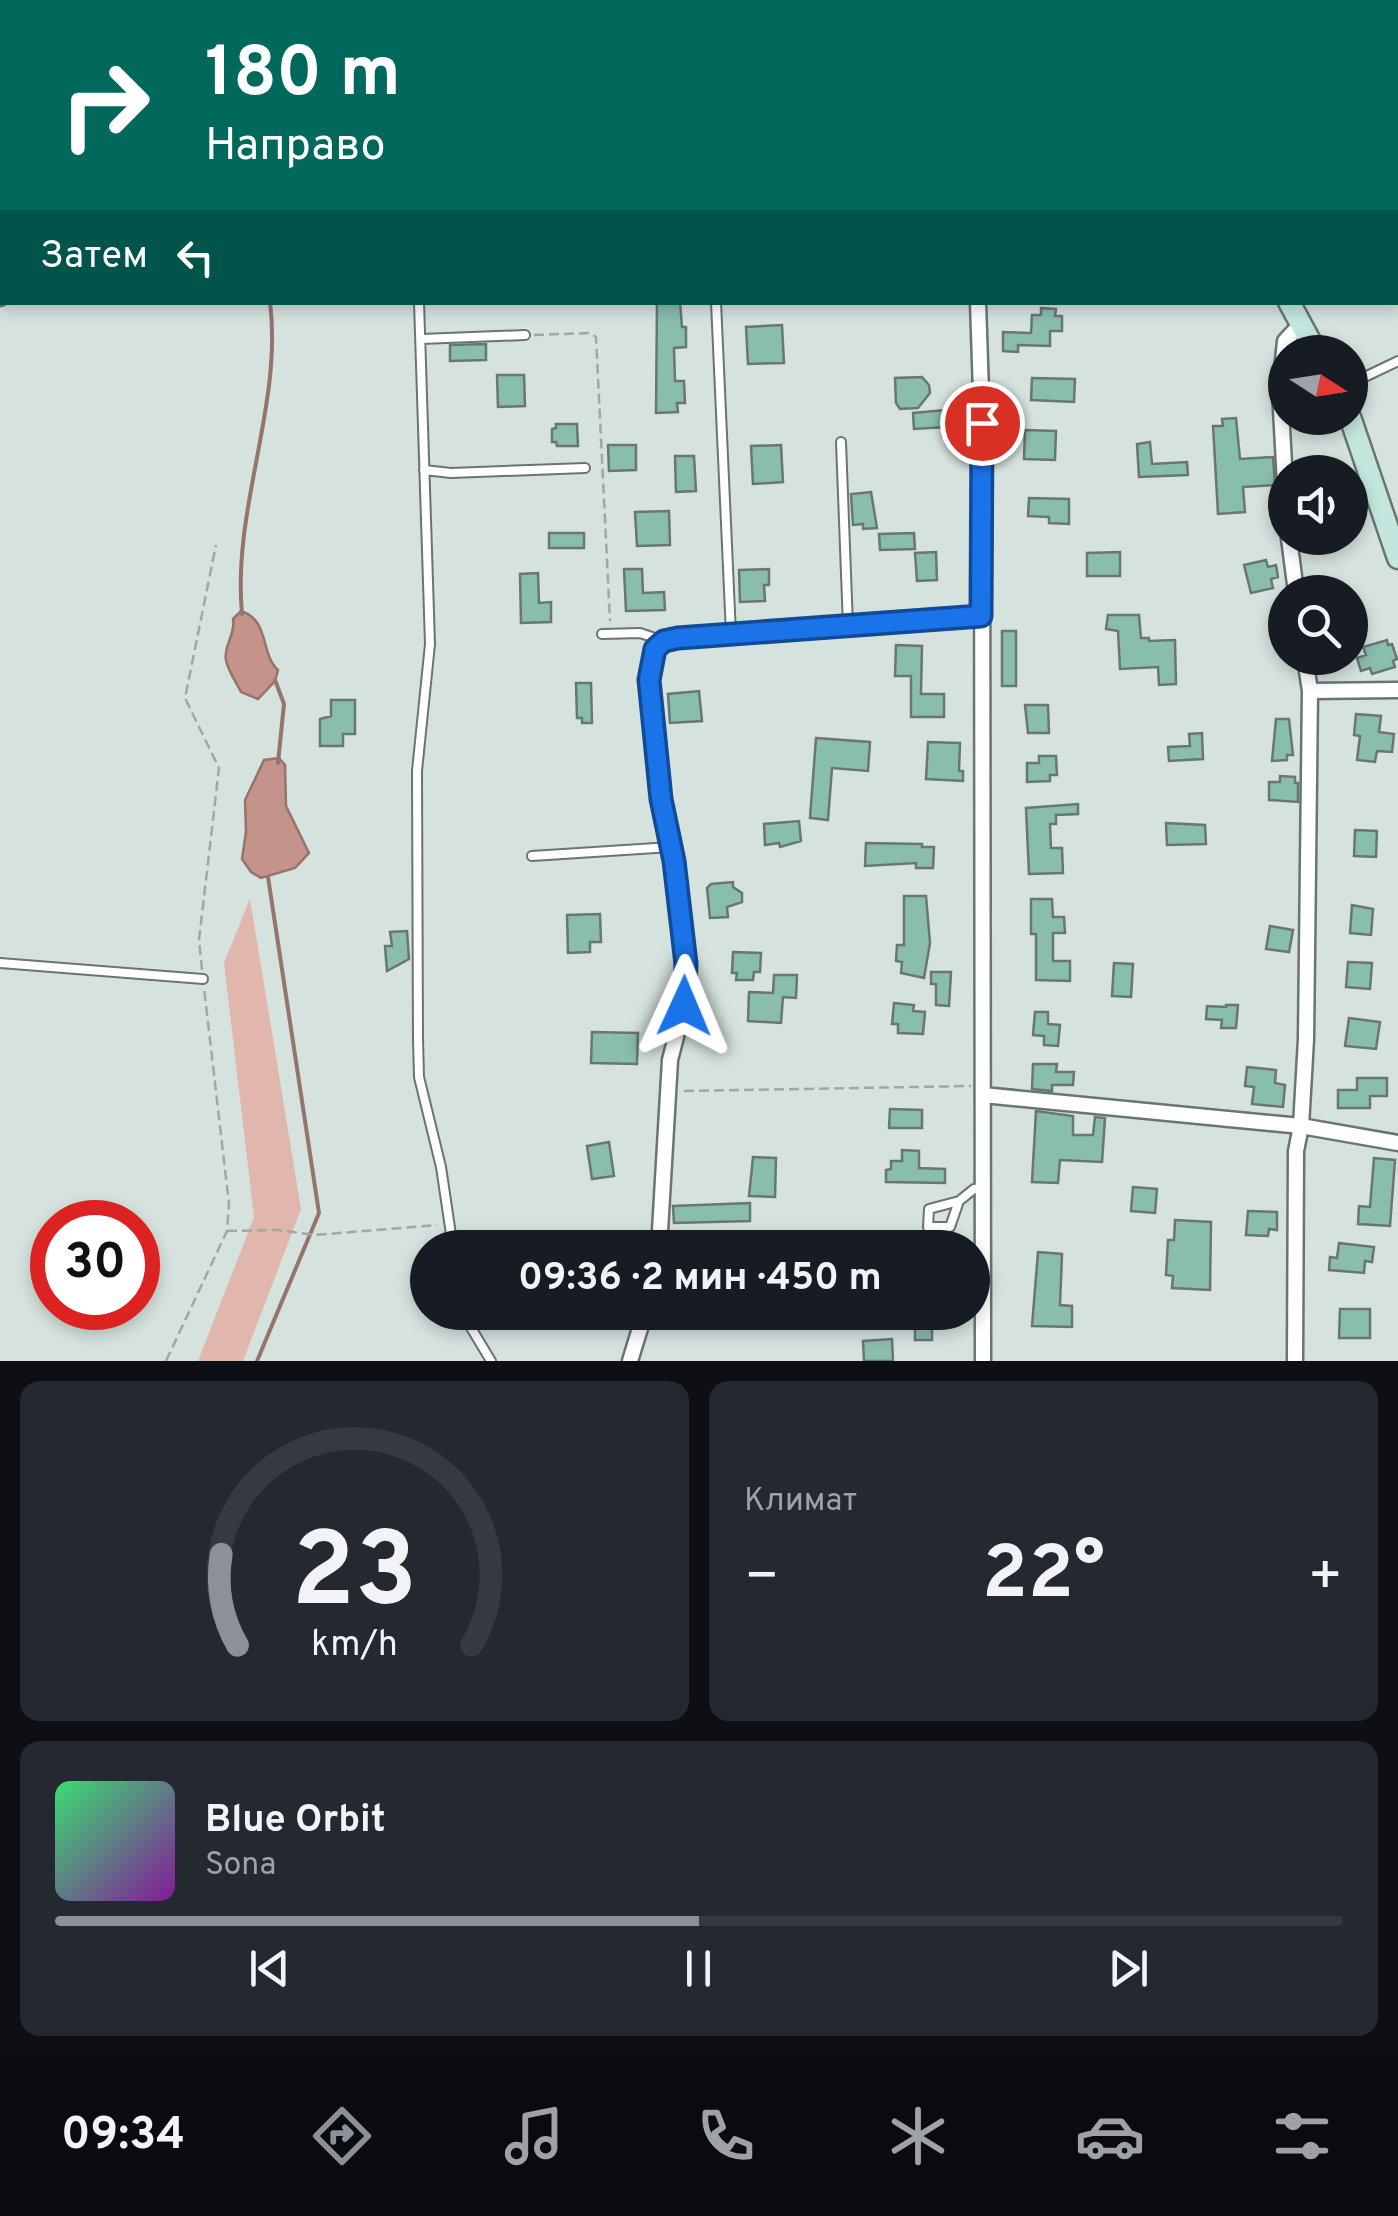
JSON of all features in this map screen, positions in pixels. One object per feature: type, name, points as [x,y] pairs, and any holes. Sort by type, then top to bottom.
[{"type":"street","points":[[978,305],[983,1361]]},
{"type":"street","points":[[1291,305],[1307,335]]},
{"type":"street","points":[[1284,455],[1281,374],[1285,341],[1301,324]]},
{"type":"street","points":[[1356,435],[1398,558]]},
{"type":"street","points":[[661,1230],[667,1092],[686,984],[649,680],[655,649],[664,641],[731,634],[981,616]]},
{"type":"street","points":[[1295,1361],[1296,1151],[1306,1039],[1308,675]]},
{"type":"street","points":[[1310,691],[1398,690]]},
{"type":"street","points":[[983,1090],[1301,1126],[1398,1142]]},
{"type":"street","points":[[630,1361],[639,1330]]},
{"type":"lane","points":[[419,305],[430,644],[417,772],[419,1077],[441,1167],[449,1230]]},
{"type":"lane","points":[[716,305],[731,634]]},
{"type":"lane","points":[[421,339],[525,335]]},
{"type":"lane","points":[[1368,375],[1398,361]]},
{"type":"lane","points":[[841,442],[848,626]]},
{"type":"lane","points":[[424,470],[451,473],[584,468]]},
{"type":"lane","points":[[602,634],[640,633],[664,641]]},
{"type":"lane","points":[[532,856],[671,847]]},
{"type":"lane","points":[[0,963],[204,978]]},
{"type":"lane","points":[[959,1201],[950,1227],[928,1227],[928,1209],[959,1201],[974,1189],[982,1188]]},
{"type":"lane","points":[[473,1330],[492,1361]]},
{"type":"path","points":[[525,335],[590,333],[596,337],[610,622],[620,634]]},
{"type":"path","points":[[166,1361],[226,1231],[229,1204],[199,940],[219,768],[186,698],[216,545]]},
{"type":"path","points":[[667,1092],[983,1090]]},
{"type":"path","points":[[226,1231],[315,1235],[448,1224]]},
{"type":"shaded area","points":[[241,611],[250,615],[261,629],[278,670],[275,681],[258,699],[241,692],[226,660],[233,619]]},
{"type":"shaded area","points":[[279,758],[285,765],[286,806],[309,853],[295,868],[261,878],[242,859],[245,800],[264,760]]},
{"type":"shaded area","points":[[250,899],[301,1209],[243,1361],[198,1361],[254,1217],[224,963]]},
{"type":"building","points":[[657,305],[680,305],[686,347],[674,348],[675,381],[684,381],[685,403],[677,403],[678,412],[656,413]]},
{"type":"building","points":[[1041,308],[1056,309],[1055,316],[1062,316],[1062,331],[1050,331],[1050,346],[1018,345],[1018,352],[1003,351],[1003,332],[1031,333],[1032,315],[1041,315]]},
{"type":"building","points":[[782,325],[784,363],[748,364],[746,327]]},
{"type":"building","points":[[486,344],[486,360],[450,361],[450,345]]},
{"type":"building","points":[[497,375],[524,375],[525,406],[498,407]]},
{"type":"building","points":[[922,377],[930,393],[918,408],[900,409],[895,378]]},
{"type":"building","points":[[1032,378],[1075,379],[1074,402],[1031,400]]},
{"type":"building","points":[[945,410],[946,427],[914,429],[913,413]]},
{"type":"building","points":[[1236,418],[1240,459],[1268,457],[1268,485],[1243,487],[1245,512],[1218,514],[1213,426],[1223,426],[1222,419]]},
{"type":"building","points":[[556,424],[577,424],[578,446],[557,446],[552,442]]},
{"type":"building","points":[[1025,430],[1056,431],[1055,460],[1024,459]]},
{"type":"building","points":[[1150,442],[1152,464],[1187,462],[1188,475],[1139,477],[1137,444]]},
{"type":"building","points":[[608,445],[636,445],[636,470],[609,471]]},
{"type":"building","points":[[781,445],[783,482],[753,484],[751,446]]},
{"type":"building","points":[[675,456],[694,456],[696,491],[676,492]]},
{"type":"building","points":[[871,492],[877,528],[863,529],[863,524],[853,525],[851,494]]},
{"type":"building","points":[[1029,498],[1069,499],[1069,524],[1049,523],[1049,517],[1028,516]]},
{"type":"building","points":[[669,511],[670,545],[637,546],[635,512]]},
{"type":"building","points":[[549,533],[584,533],[584,548],[549,548]]},
{"type":"building","points":[[914,533],[915,549],[880,550],[879,534]]},
{"type":"building","points":[[936,552],[937,580],[917,581],[915,553]]},
{"type":"building","points":[[1120,552],[1120,576],[1087,576],[1087,553]]},
{"type":"building","points":[[1266,560],[1268,567],[1276,565],[1278,575],[1268,575],[1268,589],[1251,593],[1244,565]]},
{"type":"building","points":[[624,569],[642,569],[643,593],[664,592],[665,610],[626,611]]},
{"type":"building","points":[[769,569],[765,601],[740,602],[739,570]]},
{"type":"building","points":[[538,573],[539,603],[551,602],[551,622],[521,623],[520,574]]},
{"type":"building","points":[[1108,615],[1139,615],[1141,638],[1175,640],[1176,684],[1159,685],[1158,667],[1120,669],[1118,631],[1106,629]]},
{"type":"building","points":[[1002,631],[1016,631],[1016,686],[1002,686]]},
{"type":"building","points":[[1387,640],[1397,659],[1393,661],[1395,667],[1372,674],[1368,669],[1368,646]]},
{"type":"building","points":[[896,645],[922,646],[921,694],[944,694],[944,717],[911,717],[911,676],[895,676]]},
{"type":"building","points":[[576,683],[591,683],[592,723],[582,723],[582,718],[577,718]]},
{"type":"building","points":[[699,691],[702,721],[670,723],[668,694]]},
{"type":"building","points":[[331,700],[355,700],[355,734],[343,734],[343,746],[320,746],[320,719],[331,716]]},
{"type":"building","points":[[1025,705],[1048,705],[1049,733],[1028,733]]},
{"type":"building","points":[[1356,714],[1381,716],[1379,732],[1394,734],[1392,752],[1377,751],[1375,762],[1357,760],[1360,736],[1354,735]]},
{"type":"building","points":[[1276,719],[1289,719],[1293,755],[1287,755],[1287,760],[1272,761]]},
{"type":"building","points":[[1202,733],[1203,759],[1169,761],[1168,747],[1190,746],[1189,734]]},
{"type":"building","points":[[816,738],[870,742],[868,771],[832,768],[828,820],[810,818]]},
{"type":"building","points":[[928,742],[960,743],[959,771],[963,771],[963,781],[926,779]]},
{"type":"building","points":[[1039,756],[1056,756],[1057,775],[1050,775],[1050,781],[1027,782],[1027,763],[1039,763]]},
{"type":"building","points":[[1280,776],[1295,777],[1298,802],[1269,800],[1269,782],[1280,782]]},
{"type":"building","points":[[1078,804],[1078,814],[1056,815],[1056,824],[1050,824],[1051,848],[1062,848],[1063,873],[1029,874],[1026,808]]},
{"type":"building","points":[[799,821],[801,841],[780,847],[779,843],[765,845],[764,824]]},
{"type":"building","points":[[1166,823],[1205,825],[1206,844],[1167,845]]},
{"type":"building","points":[[1355,830],[1377,831],[1376,857],[1354,856]]},
{"type":"building","points":[[866,843],[934,847],[933,868],[916,868],[916,863],[865,866]]},
{"type":"building","points":[[733,882],[733,887],[742,893],[742,902],[727,907],[728,917],[710,918],[707,888]]},
{"type":"building","points":[[904,896],[926,896],[930,943],[924,978],[901,973],[902,962],[896,961],[897,945],[904,945]]},
{"type":"building","points":[[1031,899],[1052,899],[1053,917],[1064,917],[1065,933],[1053,933],[1053,961],[1070,961],[1070,981],[1036,980]]},
{"type":"building","points":[[1352,905],[1373,909],[1371,935],[1350,933]]},
{"type":"building","points":[[600,914],[601,942],[590,942],[590,952],[568,953],[567,915]]},
{"type":"building","points":[[1270,926],[1293,930],[1289,952],[1266,949]]},
{"type":"building","points":[[407,931],[409,959],[387,971],[385,946],[392,946],[390,932]]},
{"type":"building","points":[[733,952],[761,953],[760,972],[754,972],[753,980],[736,980],[737,973],[732,973]]},
{"type":"building","points":[[1348,962],[1372,963],[1370,989],[1346,987]]},
{"type":"building","points":[[1114,963],[1133,964],[1131,997],[1112,996]]},
{"type":"building","points":[[931,972],[951,972],[949,1006],[936,1005],[936,984],[931,984]]},
{"type":"building","points":[[774,975],[797,975],[796,998],[783,997],[781,1023],[748,1021],[749,992],[773,993]]},
{"type":"building","points":[[894,1003],[914,1005],[913,1011],[925,1012],[923,1034],[898,1033],[898,1024],[892,1024]]},
{"type":"building","points":[[1238,1005],[1236,1028],[1221,1028],[1222,1020],[1206,1019],[1207,1006]]},
{"type":"building","points":[[1035,1012],[1048,1012],[1048,1024],[1060,1025],[1058,1046],[1044,1045],[1044,1036],[1033,1035]]},
{"type":"building","points":[[1349,1018],[1380,1022],[1376,1049],[1345,1046]]},
{"type":"building","points":[[592,1032],[638,1033],[637,1064],[591,1063]]},
{"type":"building","points":[[1033,1064],[1057,1064],[1056,1072],[1074,1072],[1073,1085],[1052,1085],[1052,1091],[1032,1089]]},
{"type":"building","points":[[1247,1067],[1276,1070],[1275,1083],[1285,1085],[1283,1107],[1252,1104],[1254,1087],[1245,1086]]},
{"type":"building","points":[[1357,1078],[1387,1078],[1387,1096],[1370,1096],[1370,1108],[1338,1108],[1338,1090],[1357,1090]]},
{"type":"building","points":[[890,1109],[922,1110],[922,1128],[889,1128]]},
{"type":"building","points":[[1036,1111],[1073,1116],[1073,1135],[1093,1135],[1095,1117],[1105,1118],[1102,1162],[1060,1160],[1058,1183],[1032,1182]]},
{"type":"building","points":[[609,1142],[614,1176],[592,1179],[587,1146]]},
{"type":"building","points":[[902,1150],[919,1151],[919,1168],[945,1169],[945,1183],[886,1182],[886,1170],[891,1169],[891,1161],[902,1161]]},
{"type":"building","points":[[753,1157],[776,1158],[775,1197],[749,1196]]},
{"type":"building","points":[[1374,1158],[1395,1160],[1390,1226],[1358,1224],[1359,1206],[1370,1207]]},
{"type":"building","points":[[1133,1187],[1157,1189],[1155,1213],[1131,1211]]},
{"type":"building","points":[[750,1203],[750,1221],[674,1223],[673,1206]]},
{"type":"building","points":[[1248,1211],[1277,1212],[1277,1230],[1269,1229],[1268,1236],[1246,1235]]},
{"type":"building","points":[[1175,1220],[1211,1222],[1210,1290],[1172,1288],[1173,1276],[1166,1275],[1168,1240],[1174,1240]]},
{"type":"building","points":[[1339,1243],[1374,1247],[1372,1262],[1365,1261],[1364,1273],[1329,1270],[1330,1257],[1337,1258]]},
{"type":"building","points":[[1038,1252],[1062,1254],[1060,1305],[1072,1306],[1072,1327],[1032,1326]]},
{"type":"building","points":[[1340,1309],[1370,1309],[1370,1338],[1339,1338]]},
{"type":"building","points":[[915,1330],[932,1330],[932,1340],[915,1340]]},
{"type":"building","points":[[892,1339],[893,1361],[864,1361],[863,1341]]},
{"type":"waterway","points":[[242,614],[244,535],[270,379],[270,305]]},
{"type":"waterway","points":[[275,680],[284,704],[278,763]]},
{"type":"waterway","points":[[257,1361],[319,1213],[268,877]]},
{"type":"route","points":[[684,1006],[686,964],[674,861],[661,799],[649,680],[655,649],[664,641],[678,638],[981,616],[982,423]]}]
